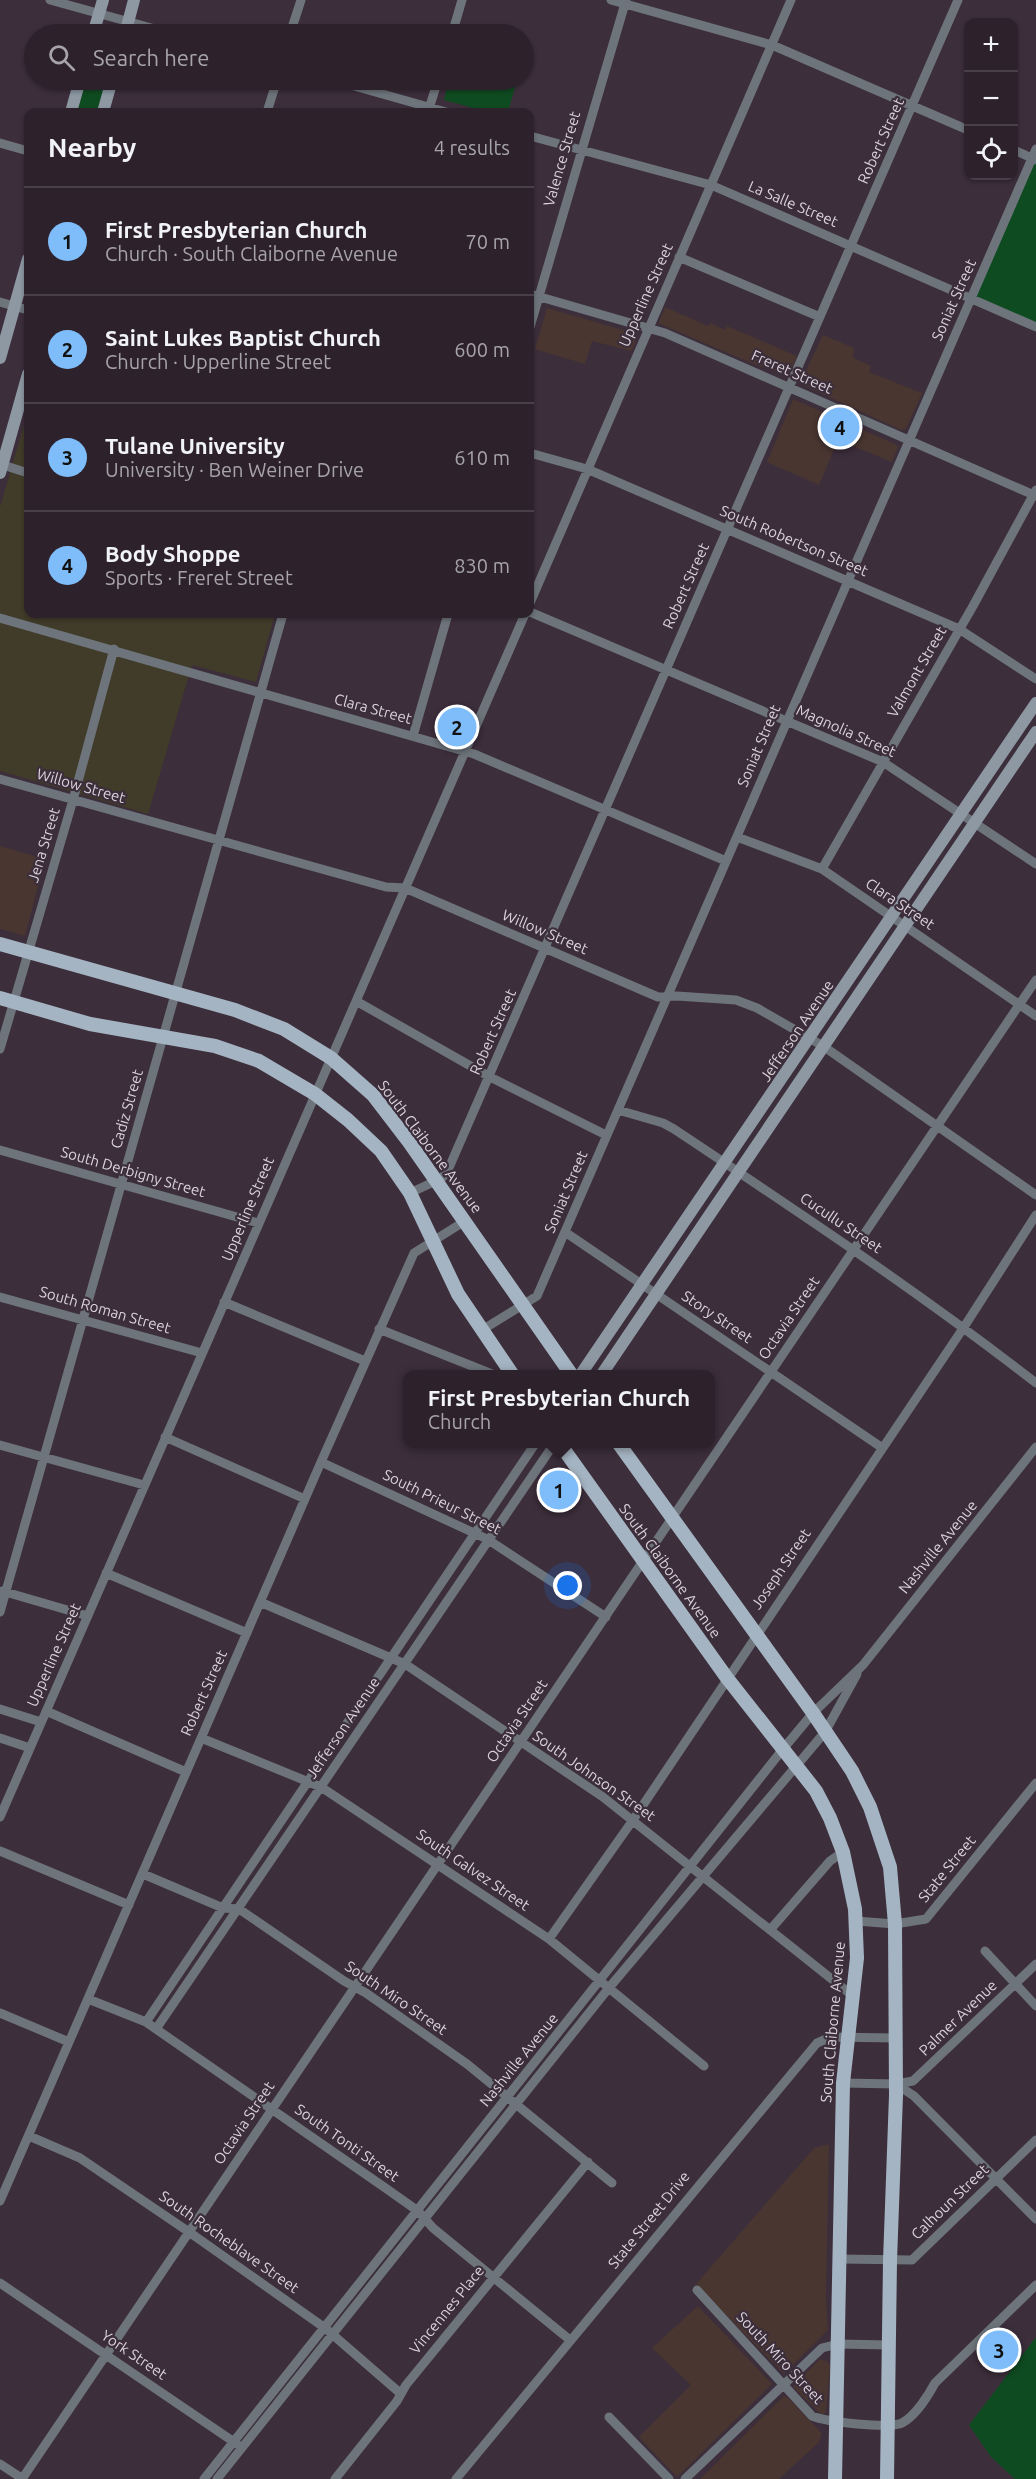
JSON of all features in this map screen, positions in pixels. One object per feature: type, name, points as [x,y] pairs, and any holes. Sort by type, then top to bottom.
[{"type":"main road","name":"South Claiborne Avenue","points":[[0,944],[176,992],[258,1018],[304,1040],[331,1058],[373,1095],[465,1221],[568,1370]]},
{"type":"main road","points":[[7,1000],[90,1024],[215,1046],[259,1061],[315,1094],[348,1120],[381,1151],[410,1193],[458,1294],[509,1370]]},
{"type":"main road","name":"South Claiborne Avenue","points":[[563,1448],[727,1678],[816,1791],[830,1818],[843,1852],[856,1921],[857,1958],[843,2083],[835,2479]]},
{"type":"main road","points":[[622,1448],[813,1713],[852,1771],[882,1840],[893,1882],[896,2084],[890,2261],[887,2479]]},
{"type":"street","points":[[50,0],[99,14],[118,24]]},
{"type":"street","points":[[96,24],[103,0]]},
{"type":"street","points":[[127,24],[134,0]]},
{"type":"street","points":[[293,24],[301,0]]},
{"type":"street","points":[[455,24],[462,0]]},
{"type":"street","points":[[611,0],[625,2],[772,45],[964,128]]},
{"type":"street","name":"Upperline Street","points":[[534,594],[791,0]]},
{"type":"street","name":"Robert Street","points":[[436,1181],[448,1170],[490,1077],[665,669],[914,105],[958,0]]},
{"type":"street","name":"Valence Street","points":[[534,296],[625,2]]},
{"type":"street","points":[[72,108],[77,90]]},
{"type":"street","points":[[104,108],[109,90]]},
{"type":"street","points":[[268,108],[274,90]]},
{"type":"street","points":[[365,90],[423,108]]},
{"type":"street","points":[[430,108],[435,90]]},
{"type":"street","name":"La Salle Street","points":[[534,137],[711,185],[1036,327]]},
{"type":"street","points":[[0,143],[24,151]]},
{"type":"street","points":[[1018,151],[1035,155]]},
{"type":"street","name":"Soniat Street","points":[[482,1330],[537,1296],[909,439],[1035,155]]},
{"type":"street","points":[[679,257],[820,317]]},
{"type":"street","points":[[0,358],[24,273]]},
{"type":"street","name":"Freret Street","points":[[534,296],[648,328],[1035,491]]},
{"type":"street","points":[[0,302],[24,309]]},
{"type":"street","points":[[24,388],[1,468],[24,471]]},
{"type":"street","name":"South Robertson Street","points":[[534,454],[587,469],[959,629],[1036,679]]},
{"type":"street","name":"Valmont Street","points":[[822,869],[1035,491]]},
{"type":"street","name":"Magnolia Street","points":[[534,614],[883,762],[1036,864]]},
{"type":"street","name":"Clara Street","points":[[0,618],[465,751],[606,808],[726,861]]},
{"type":"street","name":"Cadiz Street","points":[[0,1612],[3,1591],[45,1458],[282,618]]},
{"type":"street","points":[[413,736],[447,618]]},
{"type":"street","name":"Upperline Street","points":[[0,1817],[523,618]]},
{"type":"street","name":"Jena Street","points":[[0,1049],[7,1000],[28,952],[114,649]]},
{"type":"street","name":"Jefferson Avenue","points":[[584,1370],[893,918],[1036,703]]},
{"type":"street","name":"Jefferson Avenue","points":[[605,1370],[1036,732]]},
{"type":"street","name":"Willow Street","points":[[0,779],[386,887],[405,888],[658,997],[736,1000],[757,1008],[823,1047],[1036,1195]]},
{"type":"street","name":"Clara Street","points":[[737,837],[822,869],[1036,1016]]},
{"type":"street","name":"Octavia Street","points":[[23,2479],[1036,980]]},
{"type":"street","points":[[356,1001],[490,1077],[606,1135]]},
{"type":"street","name":"Cucullu Street","points":[[618,1110],[663,1123],[725,1163],[854,1249],[964,1327],[1036,1383]]},
{"type":"street","name":"South Derbigny Street","points":[[0,1150],[258,1223]]},
{"type":"street","points":[[410,1193],[436,1181]]},
{"type":"street","name":"Joseph Street","points":[[549,1940],[633,1820],[881,1447],[964,1327],[1036,1215]]},
{"type":"street","name":"Robert Street","points":[[0,2201],[414,1253],[465,1221]]},
{"type":"street","name":"Story Street","points":[[565,1232],[881,1447]]},
{"type":"street","name":"South Roman Street","points":[[0,1297],[202,1353]]},
{"type":"street","points":[[224,1302],[365,1361]]},
{"type":"street","points":[[379,1329],[482,1370]]},
{"type":"street","points":[[165,1437],[305,1499]]},
{"type":"street","points":[[0,1445],[144,1485]]},
{"type":"street","name":"Nashville Avenue","points":[[604,1986],[691,1867],[783,1749],[813,1713],[862,1665],[1036,1447]]},
{"type":"street","name":"Jefferson Avenue","points":[[146,2022],[532,1448]]},
{"type":"street","name":"Jefferson Avenue","points":[[156,2029],[239,1910],[551,1448]]},
{"type":"street","name":"South Prieur Street","points":[[321,1462],[476,1533],[606,1617]]},
{"type":"street","points":[[106,1573],[247,1633]]},
{"type":"street","points":[[3,1591],[88,1616]]},
{"type":"street","name":"South Johnson Street","points":[[260,1602],[405,1664],[633,1820],[854,1996]]},
{"type":"street","name":"Nashville Avenue","points":[[204,2479],[237,2445],[329,2332],[604,1986],[825,1732],[862,1665]]},
{"type":"street","points":[[0,1709],[41,1722]]},
{"type":"street","points":[[46,1711],[186,1772]]},
{"type":"street","points":[[0,1738],[30,1748]]},
{"type":"street","name":"South Galvez Street","points":[[201,1738],[321,1787],[549,1940],[704,2066]]},
{"type":"street","name":"State Street","points":[[856,1921],[895,1924],[926,1920],[1036,1783]]},
{"type":"street","points":[[0,1851],[129,1905]]},
{"type":"street","points":[[770,1930],[830,1861],[843,1852]]},
{"type":"street","name":"South Miro Street","points":[[142,1874],[223,1908],[239,1910],[467,2064],[612,2183]]},
{"type":"street","points":[[985,1951],[1036,2006]]},
{"type":"street","name":"Palmer Avenue","points":[[896,2084],[913,2081],[1036,1964]]},
{"type":"street","name":"South Tonti Street","points":[[88,1999],[146,2022],[422,2215],[492,2277],[570,2340]]},
{"type":"street","points":[[0,2013],[69,2043]]},
{"type":"street","name":"State Street Drive","points":[[456,2479],[817,2043],[831,2037],[895,2038]]},
{"type":"street","points":[[843,2083],[896,2084],[914,2096],[1036,2219]]},
{"type":"street","name":"South Rocheblave Street","points":[[29,2136],[80,2158],[189,2232],[329,2332],[400,2393]]},
{"type":"street","name":"Calhoun Street","points":[[839,2259],[912,2260],[1036,2140]]},
{"type":"street","name":"Vincennes Place","points":[[335,2479],[492,2277],[588,2162]]},
{"type":"street","points":[[0,2175],[10,2179]]},
{"type":"street","points":[[888,2424],[901,2423],[925,2401],[935,2383],[1036,2285]]},
{"type":"street","name":"York Street","points":[[4,2286],[107,2354],[237,2445]]},
{"type":"street","name":"South Miro Street","points":[[697,2290],[812,2416],[836,2423],[888,2424]]},
{"type":"street","points":[[685,2479],[822,2348],[838,2344],[889,2345]]},
{"type":"street","points":[[609,2417],[669,2479]]},
{"type":"street","name":"Nashville Avenue","points":[[217,2479],[237,2445]]},
{"type":"street","points":[[0,2464],[23,2479]]},
{"type":"shaded area","points":[[665,307],[708,326],[710,323],[725,330],[727,326],[797,356],[788,376],[751,363],[660,324]]},
{"type":"shaded area","points":[[547,308],[633,333],[638,338],[631,351],[592,341],[585,364],[535,349]]},
{"type":"shaded area","points":[[823,335],[854,348],[853,358],[871,366],[869,372],[922,393],[906,429],[901,430],[803,385],[802,379]]},
{"type":"shaded area","points":[[793,399],[895,444],[898,447],[892,462],[838,440],[819,485],[767,462]]},
{"type":"shaded area","points":[[24,425],[24,618],[274,618],[256,682],[192,665],[148,814],[0,771],[0,507]]},
{"type":"shaded area","points":[[0,846],[45,859],[25,936],[0,929]]},
{"type":"shaded area","points":[[829,2144],[826,2296],[828,2330],[784,2374],[696,2284],[814,2148]]},
{"type":"shaded area","points":[[698,2306],[772,2384],[677,2477],[639,2437],[691,2385],[652,2348]]},
{"type":"shaded area","points":[[820,2359],[827,2361],[830,2366],[826,2412],[822,2415],[793,2387]]},
{"type":"shaded area","points":[[784,2396],[822,2434],[819,2442],[779,2479],[700,2479]]},
{"type":"green space","points":[[83,90],[104,90],[98,108],[78,108]]},
{"type":"green space","points":[[446,90],[514,90],[509,108],[473,108],[444,100]]},
{"type":"green space","points":[[1036,160],[1036,327],[971,298]]},
{"type":"green space","points":[[1036,2337],[1036,2479],[1015,2479],[991,2457],[969,2425]]},
{"type":"place","name":"Body Shoppe","points":[[840,427]]},
{"type":"place","name":"Saint Lukes Baptist Church","points":[[457,727]]},
{"type":"place","name":"First Presbyterian Church","points":[[559,1490]]},
{"type":"place","name":"Tulane University","points":[[999,2350]]}]
